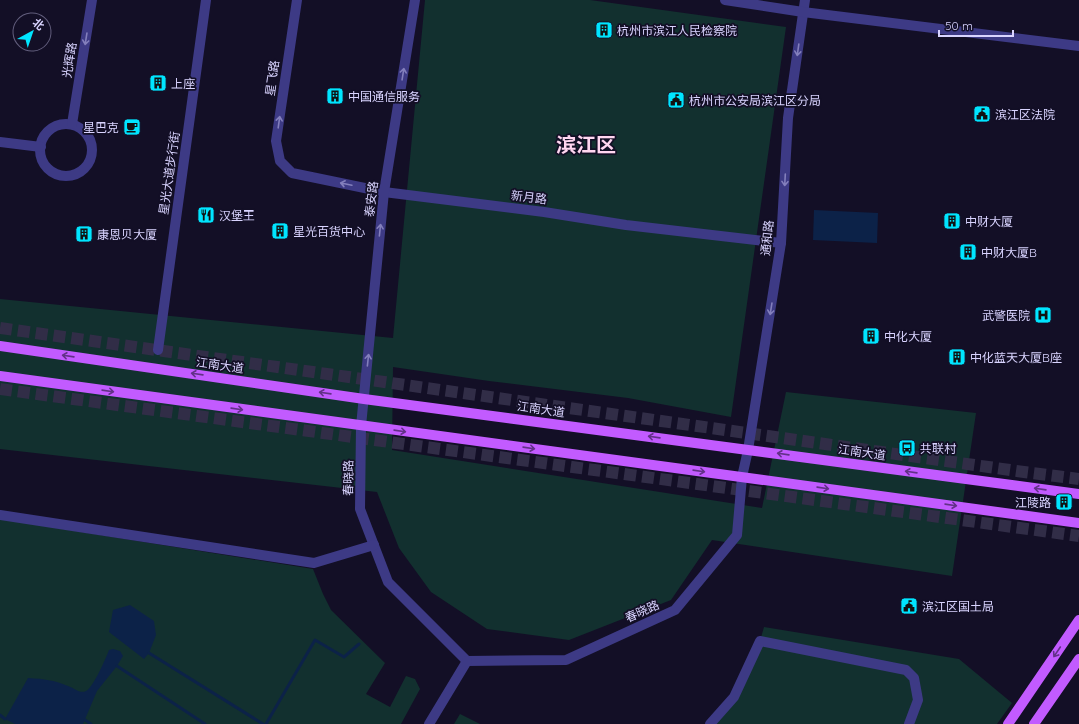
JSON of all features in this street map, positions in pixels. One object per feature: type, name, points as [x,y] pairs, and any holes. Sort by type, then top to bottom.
[{"type":"main road","name":"江南大道","points":[[0,346],[364,398],[1079,494]]},
{"type":"main road","points":[[0,376],[1079,523]]},
{"type":"main road","points":[[1008,724],[1079,620]]},
{"type":"main road","points":[[1034,724],[1079,659]]},
{"type":"street","name":"光辉路","points":[[72,124],[92,0]]},
{"type":"street","name":"星光大道步行街","points":[[158,350],[206,0]]},
{"type":"street","name":"星飞路","points":[[280,160],[276,141],[297,0]]},
{"type":"street","name":"泰安路","points":[[361,426],[384,192],[416,0]]},
{"type":"street","points":[[725,0],[803,12],[1079,46]]},
{"type":"street","name":"通和路","points":[[742,477],[748,450],[781,243],[788,118],[805,0]]},
{"type":"street","points":[[63,123],[72,124],[87,134],[91,142],[92,151],[90,160],[86,167],[79,173],[70,176],[62,176],[48,169],[42,162],[40,154],[42,138],[47,131],[55,126],[63,123]]},
{"type":"street","points":[[0,142],[41,146]]},
{"type":"street","name":"新月路","points":[[280,160],[292,173],[384,192],[544,212],[626,225],[781,243]]},
{"type":"street","name":"春晓路","points":[[361,426],[360,509],[388,582],[468,661],[566,660],[675,610],[737,535],[742,477]]},
{"type":"street","points":[[0,515],[314,563],[374,545]]},
{"type":"street","points":[[710,724],[734,697],[760,641],[906,670],[914,678],[918,700],[908,724]]},
{"type":"street","points":[[429,724],[468,661]]},
{"type":"green space","points":[[425,0],[590,0],[786,27],[731,417],[628,398],[489,381],[393,367],[392,450],[762,508],[786,392],[976,413],[952,576],[712,540],[671,600],[569,640],[487,629],[431,592],[399,548],[377,492],[0,449],[0,299],[393,338]]},
{"type":"green space","points":[[0,519],[313,569],[331,610],[385,663],[366,694],[390,707],[406,676],[415,679],[420,689],[401,724],[0,724]]},
{"type":"green space","points":[[764,627],[959,659],[1012,703],[997,724],[710,724],[734,697],[760,641]]},
{"type":"green space","points":[[460,714],[480,724],[454,724]]},
{"type":"water","points":[[814,210],[878,213],[877,243],[813,240]]},
{"type":"water","points":[[130,605],[154,621],[156,635],[149,653],[144,659],[109,632],[113,610]]},
{"type":"water","points":[[113,649],[120,651],[123,656],[97,691],[83,724],[15,724],[5,719],[28,678],[53,681],[84,692],[89,689],[96,679],[109,650]]},
{"type":"waterway","points":[[266,724],[315,640],[344,657],[359,644]]},
{"type":"waterway","points":[[149,653],[263,724]]},
{"type":"waterway","points":[[117,666],[205,724]]},
{"type":"waterway","points":[[0,715],[5,719]]},
{"type":"waterway","points":[[85,720],[91,724]]},
{"type":"tunnel","points":[[0,328],[1079,479]]},
{"type":"tunnel","points":[[0,389],[1079,536]]},
{"type":"place","name":"杭州市滨江人民检察院","points":[[604,30]]},
{"type":"place","name":"上座","points":[[158,83]]},
{"type":"place","name":"中国通信服务","points":[[335,96]]},
{"type":"place","name":"杭州市公安局滨江区分局","points":[[676,100]]},
{"type":"place","name":"滨江区法院","points":[[982,114]]},
{"type":"place","name":"星巴克","points":[[132,127]]},
{"type":"place","name":"汉堡王","points":[[206,215]]},
{"type":"place","name":"中财大厦","points":[[952,221]]},
{"type":"place","name":"星光百货中心","points":[[280,231]]},
{"type":"place","name":"康恩贝大厦","points":[[84,234]]},
{"type":"place","name":"中财大厦B","points":[[968,252]]},
{"type":"place","name":"武警医院","points":[[1043,315]]},
{"type":"place","name":"中化大厦","points":[[871,336]]},
{"type":"place","name":"中化蓝天大厦B座","points":[[957,357]]},
{"type":"place","name":"共联村","points":[[907,448]]},
{"type":"place","name":"江陵路","points":[[1064,502]]},
{"type":"place","name":"滨江区国土局","points":[[909,606]]},
{"type":"district","name":"滨江区","points":[[586,144]]}]
